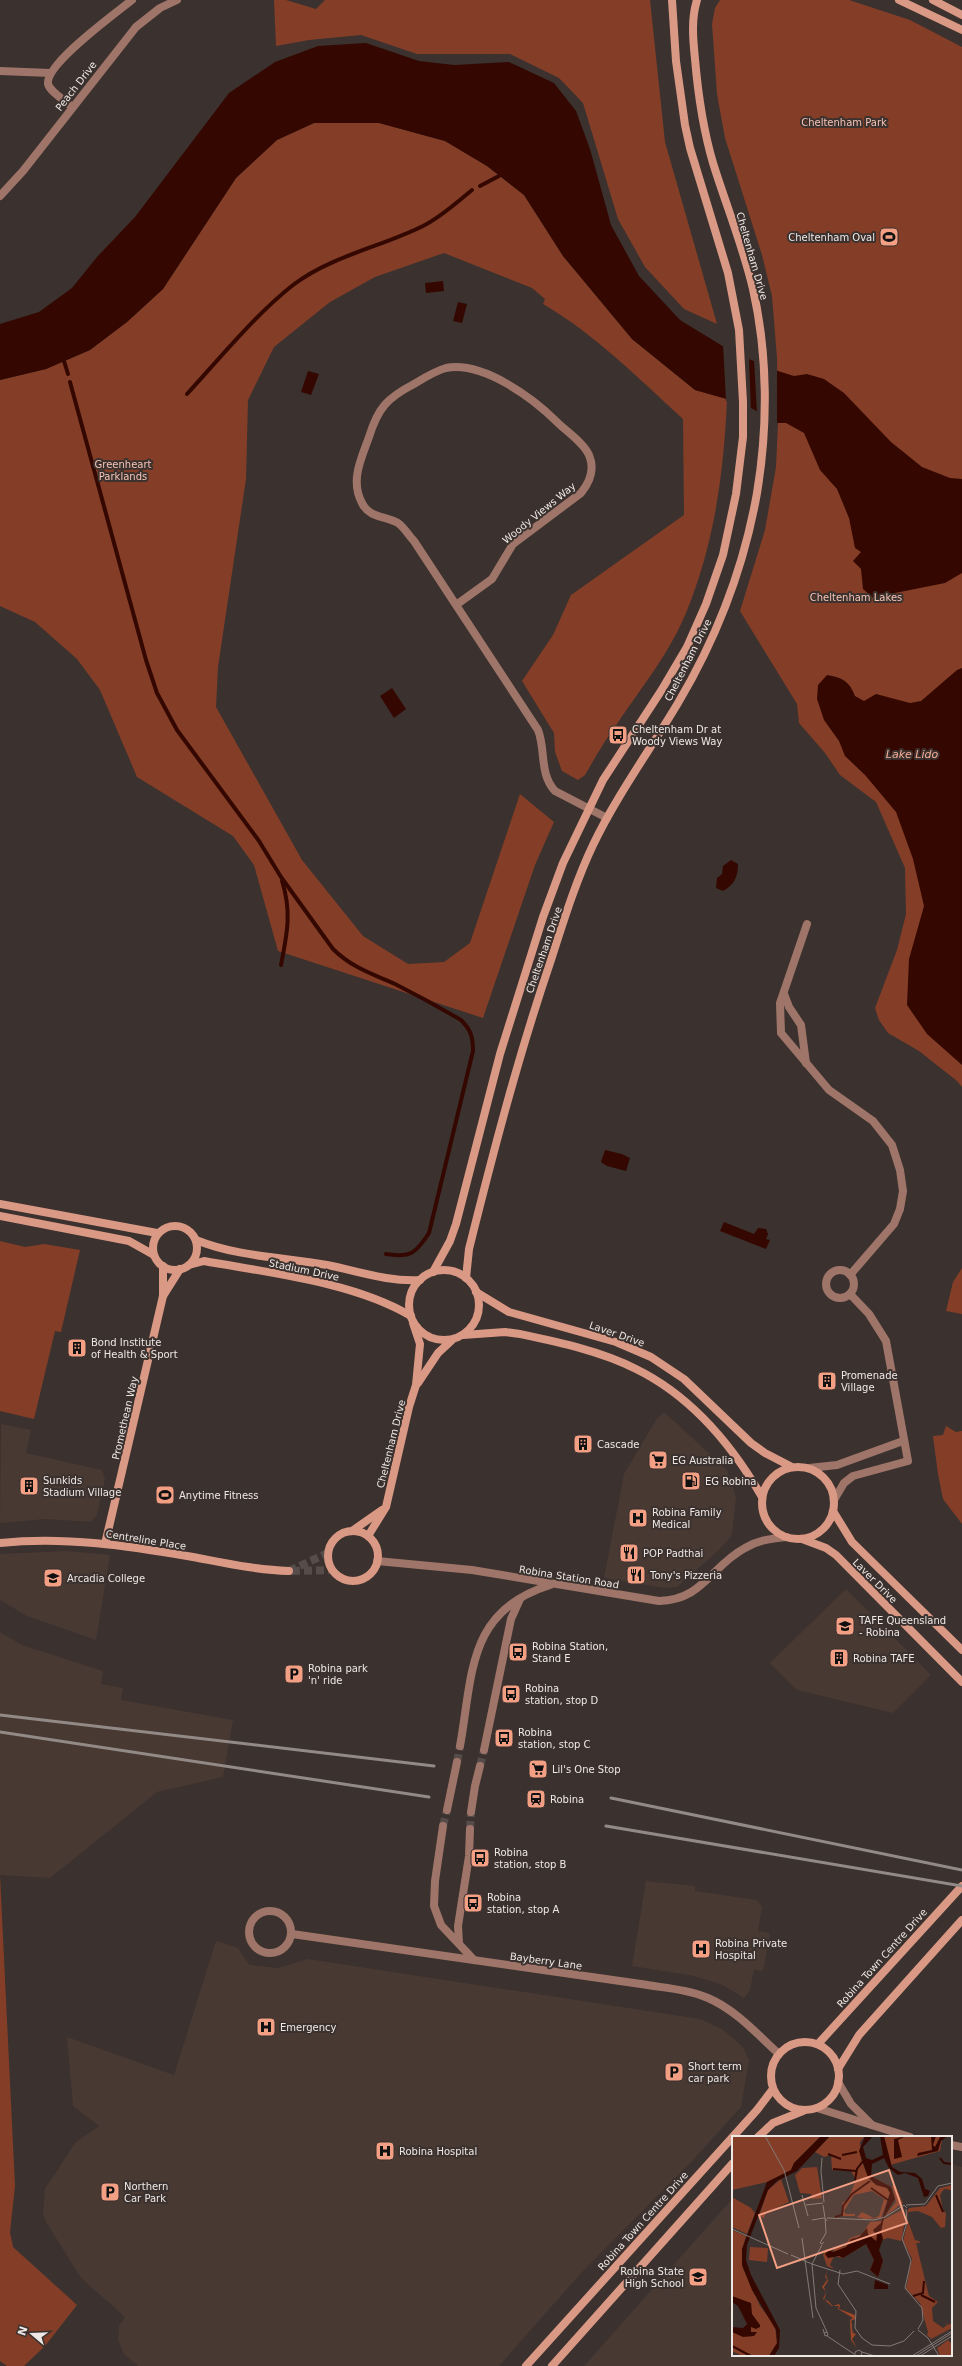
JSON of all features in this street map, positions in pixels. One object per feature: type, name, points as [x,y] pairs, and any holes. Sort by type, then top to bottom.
[{"type":"main road","name":"Cheltenham Drive","points":[[433,1272],[450,1241],[456,1224],[500,1054],[543,917],[571,842],[588,808],[620,752],[676,668],[701,616],[723,554],[730,524],[743,437],[743,381],[739,330],[728,273],[692,154],[685,125],[676,61],[672,0]]},
{"type":"main road","name":"Cheltenham Drive","points":[[466,1278],[469,1249],[519,1058],[579,877],[607,818],[685,691],[717,626],[741,560],[749,527],[763,445],[764,396],[761,335],[753,291],[713,162],[701,114],[693,20],[697,0]]},
{"type":"main road","points":[[899,0],[913,3],[962,30]]},
{"type":"main road","points":[[933,0],[962,15]]},
{"type":"main road","points":[[0,1204],[158,1233]]},
{"type":"main road","points":[[0,1216],[129,1242],[154,1255]]},
{"type":"main road","points":[[176,1225],[187,1229],[196,1240],[196,1254],[189,1265],[180,1270],[163,1296],[162,1266],[154,1255],[152,1247],[158,1233],[163,1229],[176,1225]]},
{"type":"main road","name":"Stadium Drive","points":[[196,1240],[216,1248],[252,1255],[326,1265],[387,1279],[420,1280]]},
{"type":"main road","name":"Stadium Drive","points":[[189,1265],[204,1262],[321,1284],[377,1299],[412,1319]]},
{"type":"main road","points":[[162,1266],[180,1270]]},
{"type":"main road","points":[[463,1335],[476,1320],[479,1301],[476,1292],[466,1278],[456,1272],[445,1270],[433,1272],[420,1280],[410,1297],[412,1319],[420,1331],[430,1338],[452,1340],[463,1335],[505,1332],[520,1334],[611,1358],[636,1368],[677,1395],[729,1445],[762,1497]]},
{"type":"main road","name":"Laver Drive","points":[[476,1292],[509,1312],[616,1342],[651,1357],[684,1379],[751,1443],[765,1453],[792,1467]]},
{"type":"main road","name":"Promethean Way","points":[[105,1544],[163,1296]]},
{"type":"main road","name":"Cheltenham Drive","points":[[368,1536],[386,1508],[409,1407],[416,1385],[420,1344],[412,1319]]},
{"type":"main road","name":"Cheltenham Drive","points":[[416,1385],[438,1353],[452,1340]]},
{"type":"main road","points":[[792,1467],[809,1468],[824,1477],[834,1500],[833,1511],[821,1530],[812,1536],[801,1539],[786,1537],[771,1528],[765,1519],[762,1497],[765,1486],[772,1477],[781,1470],[792,1467]]},
{"type":"main road","points":[[352,1531],[368,1536],[376,1546],[377,1561],[374,1569],[367,1577],[354,1581],[340,1578],[332,1570],[328,1562],[328,1553],[332,1543],[339,1535],[352,1531],[386,1508]]},
{"type":"main road","name":"Laver Drive","points":[[833,1511],[852,1542],[962,1650]]},
{"type":"main road","name":"Laver Drive","points":[[801,1539],[826,1548],[836,1555],[962,1682]]},
{"type":"main road","name":"Centreline Place","points":[[0,1543],[70,1540],[105,1544],[266,1570],[289,1570]]},
{"type":"main road","name":"Robina Town Centre Drive","points":[[818,2044],[962,1886]]},
{"type":"main road","points":[[838,2069],[859,2035],[962,1920]]},
{"type":"main road","points":[[759,2136],[773,2123],[804,2110],[817,2108],[828,2101],[834,2094],[838,2082],[838,2069],[831,2054],[818,2044],[797,2042],[787,2046],[779,2054],[771,2070],[773,2089],[785,2104],[804,2110]]},
{"type":"main road","name":"Robina Town Centre Drive","points":[[734,2136],[773,2089]]},
{"type":"main road","name":"Robina Town Centre Drive","points":[[526,2366],[732,2138]]},
{"type":"main road","points":[[552,2366],[732,2164]]},
{"type":"street","points":[[72,107],[50,87],[48,80],[50,73],[65,56],[132,0]]},
{"type":"street","name":"Peach Drive","points":[[0,196],[23,171],[136,27],[160,8],[177,0]]},
{"type":"street","points":[[0,71],[50,73]]},
{"type":"street","name":"Woody Views Way","points":[[456,605],[492,579],[513,544],[581,493],[590,479],[592,472],[589,455],[584,448],[533,401],[498,380],[469,369],[453,367],[430,375],[402,390],[382,406],[374,421],[356,475],[357,489],[362,505],[372,514],[397,523],[414,541],[538,730],[544,753],[544,769],[550,786],[555,791],[607,818]]},
{"type":"street","points":[[807,924],[778,1013],[781,1033],[829,1090],[873,1121],[892,1144],[900,1170],[903,1191],[900,1209],[894,1224],[850,1275]]},
{"type":"street","points":[[784,994],[789,1007],[801,1025],[806,1062]]},
{"type":"street","points":[[838,1270],[850,1275],[854,1287],[850,1294],[842,1298],[833,1297],[827,1291],[825,1282],[829,1275],[838,1270]]},
{"type":"street","points":[[834,1500],[844,1483],[853,1476],[908,1461],[903,1441],[886,1341],[869,1314],[850,1294]]},
{"type":"street","points":[[809,1468],[837,1465],[903,1441]]},
{"type":"street","name":"Robina Station Road","points":[[377,1561],[472,1570],[551,1585],[659,1601],[680,1599],[694,1592],[743,1548],[766,1539],[786,1537]]},
{"type":"street","points":[[460,1746],[474,1664],[484,1633],[498,1614],[520,1599],[551,1585]]},
{"type":"street","points":[[484,1750],[511,1618],[520,1599]]},
{"type":"street","points":[[446,1810],[457,1762]]},
{"type":"street","points":[[471,1812],[474,1786],[480,1766]]},
{"type":"street","points":[[443,1826],[434,1895],[434,1906],[441,1925],[476,1961]]},
{"type":"street","points":[[459,1943],[458,1926],[469,1856],[470,1829]]},
{"type":"street","points":[[273,1910],[285,1916],[289,1922],[292,1934],[286,1947],[280,1951],[268,1953],[262,1952],[252,1944],[249,1931],[256,1916],[266,1911],[273,1910]]},
{"type":"street","name":"Bayberry Lane","points":[[292,1934],[690,1992],[707,1998],[724,2007],[741,2019],[779,2054]]},
{"type":"street","points":[[838,2082],[851,2104],[874,2127]]},
{"type":"street","points":[[817,2108],[906,2136]]},
{"type":"street","points":[[952,2144],[962,2146]]},
{"type":"shaded area","points":[[664,1412],[727,1470],[736,1497],[732,1535],[719,1550],[677,1587],[665,1588],[604,1578],[624,1474],[656,1420]]},
{"type":"shaded area","points":[[1,1424],[31,1430],[26,1453],[102,1470],[105,1479],[97,1515],[91,1522],[46,1519],[0,1523]]},
{"type":"shaded area","name":"Arcadia College","points":[[67,1551],[110,1555],[96,1640],[27,1616],[0,1600],[0,1554]]},
{"type":"shaded area","name":"TAFE Queensland - Robina","points":[[846,1589],[931,1675],[893,1713],[797,1690],[770,1663]]},
{"type":"shaded area","points":[[0,1632],[22,1645],[103,1671],[101,1684],[123,1688],[121,1700],[233,1720],[223,1777],[157,1792],[50,1878],[0,1875]]},
{"type":"shaded area","name":"Robina Private Hospital","points":[[646,1881],[695,1886],[695,1891],[757,1900],[762,1907],[758,1931],[770,1933],[763,1971],[754,1970],[750,1990],[744,1998],[723,1985],[694,1976],[632,1966]]},
{"type":"shaded area","name":"Robina Hospital","points":[[216,1941],[238,1948],[249,1965],[278,1968],[308,1959],[700,2019],[722,2029],[743,2047],[749,2060],[741,2107],[694,2159],[582,2272],[499,2366],[138,2366],[124,2354],[118,2340],[119,2326],[125,2317],[81,2278],[46,2222],[43,2214],[45,2189],[75,2143],[99,2126],[73,2106],[67,2037],[174,2075]]},
{"type":"shaded area","name":"Robina State High School","points":[[952,2164],[962,2167],[962,2366],[584,2366],[732,2199],[732,2356],[952,2356]]},
{"type":"green space","points":[[274,0],[286,0],[316,9],[325,0],[650,0],[665,142],[717,324],[684,309],[645,267],[618,219],[583,103],[559,78],[510,54],[417,54],[361,35],[309,40],[276,46]]},
{"type":"green space","points":[[720,0],[849,0],[910,20],[962,47],[962,1087],[957,1081],[919,1051],[888,1033],[879,1020],[875,1008],[897,950],[906,914],[905,868],[876,802],[840,775],[825,753],[799,723],[797,704],[740,611],[765,530],[776,467],[778,423],[777,358],[772,296],[762,255],[725,138],[717,94],[712,24],[715,8]]},
{"type":"green space","name":"Greenheart Parklands","points":[[314,123],[379,123],[445,141],[487,166],[524,195],[563,256],[632,339],[695,390],[727,399],[726,427],[716,508],[704,561],[686,613],[663,657],[608,736],[585,775],[578,780],[562,771],[555,752],[554,733],[522,681],[553,635],[571,595],[684,515],[683,419],[599,343],[581,329],[543,304],[545,299],[532,288],[444,253],[375,277],[330,302],[274,347],[248,400],[246,479],[218,667],[216,707],[302,860],[363,936],[408,964],[444,962],[470,943],[520,794],[554,822],[535,865],[483,1018],[278,951],[254,865],[233,836],[137,777],[100,690],[77,659],[35,622],[0,606],[0,380],[46,369],[90,350],[127,322],[163,289],[236,178],[277,140]]},
{"type":"green space","points":[[0,1241],[25,1247],[44,1244],[80,1250],[61,1332],[55,1331],[34,1419],[0,1411]]},
{"type":"green space","points":[[962,1268],[962,1314],[946,1311],[953,1282]]},
{"type":"green space","points":[[946,1426],[956,1432],[962,1431],[962,1524],[943,1499],[938,1474],[933,1436],[943,1435]]},
{"type":"green space","points":[[0,1875],[15,2186],[10,2232],[13,2247],[77,2305],[45,2346],[24,2366],[7,2366],[0,2361]]},
{"type":"water","points":[[366,43],[419,61],[454,65],[509,62],[554,83],[576,111],[590,149],[611,225],[639,276],[680,320],[734,353],[794,376],[807,374],[824,379],[844,393],[891,442],[922,467],[950,478],[962,479],[962,573],[945,583],[895,593],[879,603],[863,589],[861,569],[853,561],[861,552],[855,548],[849,518],[837,489],[820,470],[804,433],[786,423],[778,423],[744,404],[695,390],[632,339],[563,256],[524,195],[487,166],[445,141],[379,123],[314,123],[277,140],[236,178],[163,289],[127,322],[90,350],[46,369],[0,380],[0,324],[39,312],[72,288],[97,257],[135,217],[229,93],[275,62],[318,46]]},
{"type":"water","points":[[443,281],[444,291],[426,293],[425,283]]},
{"type":"water","points":[[458,302],[467,304],[462,323],[453,321]]},
{"type":"water","points":[[308,371],[319,374],[311,395],[301,392]]},
{"type":"water","name":"Lake Lido","points":[[962,668],[962,1065],[927,1034],[907,1005],[909,959],[924,906],[913,859],[896,812],[865,775],[845,756],[839,741],[824,720],[817,699],[818,685],[827,675],[837,677],[845,681],[851,687],[855,696],[864,701],[876,694],[910,703],[921,701],[957,670]]},
{"type":"water","points":[[392,688],[406,709],[394,718],[380,696]]},
{"type":"water","points":[[731,860],[738,864],[737,873],[733,883],[723,891],[716,888],[717,878],[722,874],[723,866]]},
{"type":"water","points":[[605,1150],[622,1154],[630,1158],[626,1171],[607,1166],[601,1162]]},
{"type":"water","points":[[724,1222],[754,1234],[758,1228],[766,1229],[768,1234],[766,1239],[770,1240],[766,1249],[720,1231]]},
{"type":"pier","points":[[723,344],[749,357],[751,411],[726,401]]},
{"type":"pier","points":[[754,359],[777,369],[777,424],[757,414]]},
{"type":"waterway","points":[[480,186],[499,176]]},
{"type":"waterway","points":[[187,394],[251,323],[293,285],[323,266],[423,226],[442,214],[472,190]]},
{"type":"waterway","points":[[64,361],[68,374]]},
{"type":"waterway","points":[[70,382],[146,660],[157,693],[177,730],[259,841],[281,877],[333,949],[354,965],[403,988],[461,1020],[471,1034],[473,1051],[429,1233],[420,1245],[412,1252],[401,1255],[386,1254]]},
{"type":"waterway","points":[[281,965],[288,923],[287,903],[282,881]]},
{"type":"tunnel","points":[[289,1571],[328,1553]]},
{"type":"tunnel","points":[[292,1571],[332,1570]]},
{"type":"tunnel","points":[[457,1762],[460,1746]]},
{"type":"tunnel","points":[[480,1766],[484,1750]]},
{"type":"tunnel","points":[[443,1826],[447,1810]]},
{"type":"tunnel","points":[[470,1829],[471,1812]]},
{"type":"railway","points":[[0,1715],[434,1766]]},
{"type":"railway","points":[[0,1732],[429,1797]]},
{"type":"railway","points":[[611,1798],[962,1870]]},
{"type":"railway","points":[[606,1826],[962,1886]]},
{"type":"place","name":"Cheltenham Oval","points":[[889,237]]},
{"type":"place","name":"Cheltenham Dr at Woody Views Way","points":[[618,735]]},
{"type":"place","name":"Bond Institute of Health & Sport","points":[[77,1348]]},
{"type":"place","name":"Promenade Village","points":[[827,1381]]},
{"type":"place","name":"Cascade","points":[[583,1444]]},
{"type":"place","name":"EG Australia","points":[[658,1460]]},
{"type":"place","name":"EG Robina","points":[[691,1481]]},
{"type":"place","name":"Sunkids Stadium Village","points":[[29,1486]]},
{"type":"place","name":"Anytime Fitness","points":[[165,1495]]},
{"type":"place","name":"Robina Family Medical","points":[[638,1518]]},
{"type":"place","name":"POP Padthai","points":[[629,1553]]},
{"type":"place","name":"Tony's Pizzeria","points":[[636,1575]]},
{"type":"place","name":"Arcadia College","points":[[53,1578]]},
{"type":"place","name":"TAFE Queensland - Robina","points":[[845,1626]]},
{"type":"place","name":"Robina Station, Stand E","points":[[518,1652]]},
{"type":"place","name":"Robina TAFE","points":[[839,1658]]},
{"type":"place","name":"Robina park 'n' ride","points":[[294,1674]]},
{"type":"place","name":"Robina station, stop D","points":[[511,1694]]},
{"type":"place","name":"Robina station, stop C","points":[[504,1738]]},
{"type":"place","name":"Lil's One Stop","points":[[538,1769]]},
{"type":"place","name":"Robina","points":[[536,1799]]},
{"type":"place","name":"Robina station, stop B","points":[[480,1858]]},
{"type":"place","name":"Robina station, stop A","points":[[473,1903]]},
{"type":"place","name":"Robina Private Hospital","points":[[701,1949]]},
{"type":"place","name":"Emergency","points":[[266,2027]]},
{"type":"place","name":"Short term car park","points":[[674,2072]]},
{"type":"place","name":"Robina Hospital","points":[[385,2151]]},
{"type":"place","name":"Northern Car Park","points":[[110,2192]]},
{"type":"place","name":"Robina State High School","points":[[698,2277]]},
{"type":"park label","name":"Cheltenham Park","points":[[844,122]]},
{"type":"park label","name":"Cheltenham Lakes","points":[[856,597]]}]
